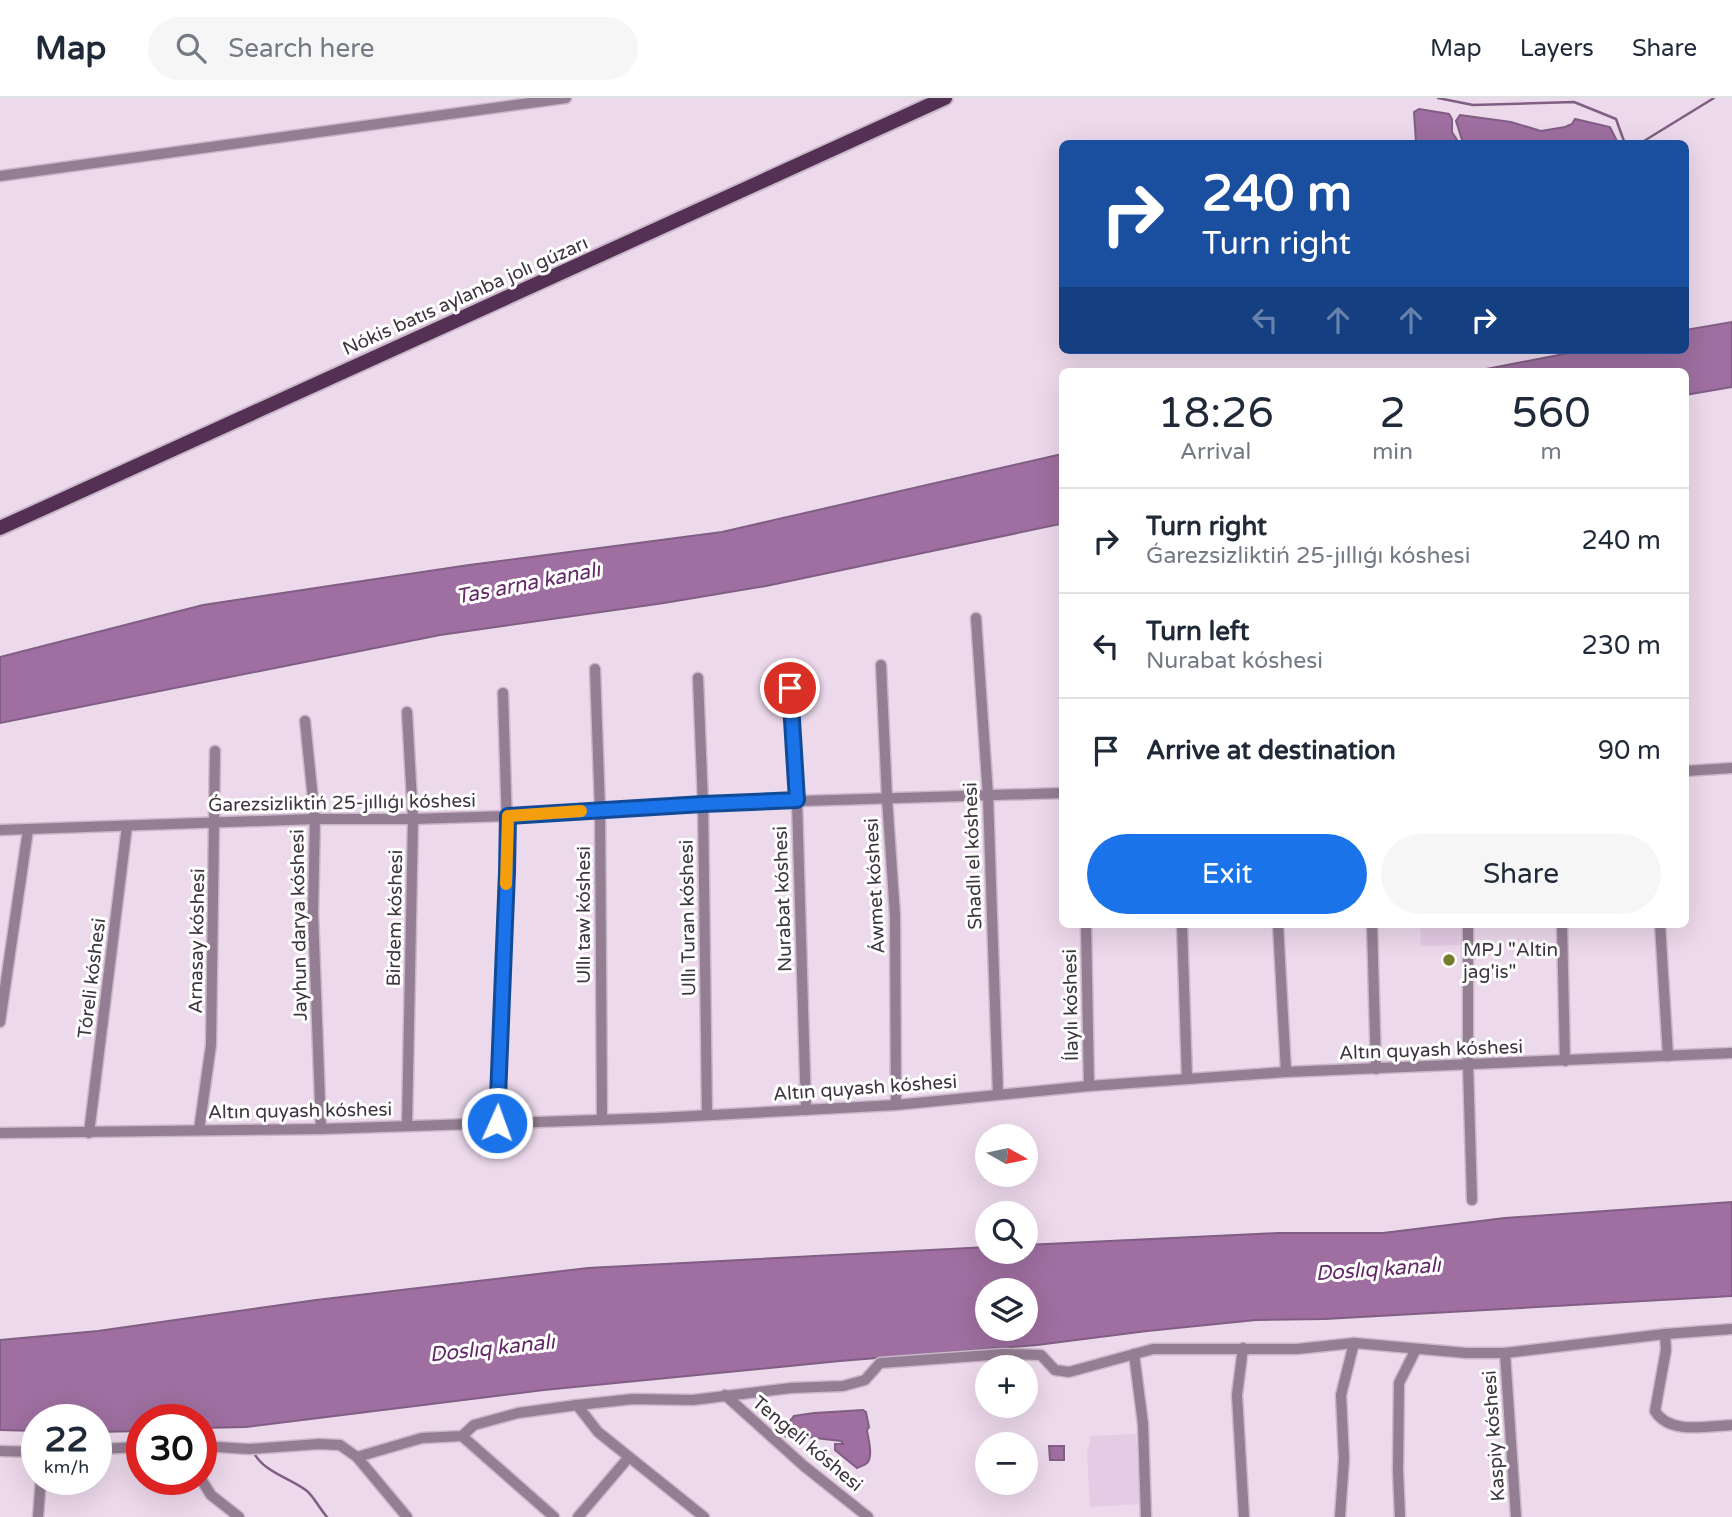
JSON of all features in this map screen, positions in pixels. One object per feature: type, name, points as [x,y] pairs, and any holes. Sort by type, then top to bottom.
[{"type":"main road","name":"Nókis batıs aylanba jolı gúzarı","points":[[0,528],[945,98]]},
{"type":"street","points":[[0,176],[566,98]]},
{"type":"street","name":"Shadlı el kóshesi","points":[[976,618],[988,796],[998,1094]]},
{"type":"street","name":"Áwmet kóshesi","points":[[881,665],[895,915],[896,1105]]},
{"type":"street","name":"Ullı taw kóshesi","points":[[595,668],[600,810],[602,1120]]},
{"type":"street","name":"Ullı Turan kóshesi","points":[[698,678],[703,804],[707,1115]]},
{"type":"street","name":"Nurabat kóshesi","points":[[790,688],[797,800],[806,1110]]},
{"type":"street","points":[[497,1123],[508,816],[503,693]]},
{"type":"street","name":"Birdem kóshesi","points":[[407,712],[413,820],[407,1125]]},
{"type":"street","name":"Jayhun darya kóshesi","points":[[306,721],[315,819],[313,913],[321,1129]]},
{"type":"street","name":"Arnasay kóshesi","points":[[199,1130],[211,1045],[215,751]]},
{"type":"street","points":[[1689,771],[1732,768]]},
{"type":"street","name":"Ǵarezsizliktiń 25-jıllıǵı kóshesi","points":[[0,830],[315,819],[413,820],[797,800],[1059,793]]},
{"type":"street","name":"Tóreli kóshesi","points":[[89,1133],[127,827]]},
{"type":"street","points":[[0,1021],[27,830]]},
{"type":"street","name":"Ílaylı kóshesi","points":[[1086,928],[1089,1086]]},
{"type":"street","points":[[1182,928],[1187,1079]]},
{"type":"street","points":[[1278,928],[1286,1072]]},
{"type":"street","points":[[1371,928],[1376,1069]]},
{"type":"street","points":[[1468,928],[1472,1200]]},
{"type":"street","points":[[1562,928],[1565,1060]]},
{"type":"street","points":[[1660,928],[1668,1056]]},
{"type":"street","name":"Altın quyash kóshesi","points":[[0,1133],[321,1129],[602,1120],[896,1105],[1089,1086],[1286,1072],[1732,1053]]},
{"type":"street","points":[[356,1457],[422,1438],[462,1436],[474,1426],[518,1413],[633,1399],[693,1400],[791,1388],[843,1386],[865,1380],[880,1363],[1004,1354],[1041,1355],[1055,1370],[1069,1372],[1153,1349],[1297,1349],[1354,1343],[1466,1353],[1505,1353],[1732,1329]]},
{"type":"street","points":[[1665,1334],[1666,1350],[1655,1411],[1660,1419],[1679,1427],[1732,1425]]},
{"type":"street","points":[[1340,1517],[1345,1459],[1341,1395],[1354,1343]]},
{"type":"street","points":[[1243,1348],[1237,1395],[1244,1517]]},
{"type":"street","points":[[1400,1517],[1399,1383],[1416,1349]]},
{"type":"street","name":"Kaspiy kóshesi","points":[[1505,1353],[1516,1517]]},
{"type":"street","points":[[1134,1354],[1143,1424],[1146,1517]]},
{"type":"street","name":"Tengeli kóshesi","points":[[725,1395],[804,1466],[868,1517]]},
{"type":"street","points":[[578,1405],[598,1432],[704,1517]]},
{"type":"street","points":[[462,1436],[554,1517]]},
{"type":"street","points":[[217,1447],[249,1449],[340,1445],[356,1457],[407,1517]]},
{"type":"street","points":[[0,1451],[21,1452]]},
{"type":"street","points":[[578,1517],[629,1457]]},
{"type":"street","points":[[38,1517],[40,1495]]},
{"type":"street","points":[[211,1495],[239,1517]]},
{"type":"shaded area","points":[[1420,928],[1463,928],[1464,945],[1421,946]]},
{"type":"shaded area","points":[[1136,1434],[1140,1504],[1090,1507],[1087,1453],[1091,1436]]},
{"type":"water","points":[[1419,109],[1449,114],[1452,119],[1452,132],[1457,140],[1416,140],[1414,112]]},
{"type":"water","points":[[1460,115],[1511,122],[1541,131],[1565,127],[1575,119],[1610,127],[1616,140],[1462,140],[1456,121]]},
{"type":"water","points":[[1732,322],[1732,387],[1689,394],[1689,368],[1491,368],[1563,354],[1689,354],[1689,329]]},
{"type":"water","name":"Tas arna kanalı","points":[[1059,455],[1059,525],[766,586],[440,635],[0,723],[0,657],[203,605],[469,565],[722,532]]},
{"type":"water","name":"Doslıq kanalı","points":[[1732,1202],[1732,1296],[1325,1319],[1256,1320],[1037,1345],[544,1390],[246,1427],[217,1428],[217,1404],[126,1404],[126,1431],[112,1432],[112,1404],[21,1404],[21,1431],[0,1430],[0,1340],[98,1331],[316,1300],[588,1268],[975,1248],[975,1264],[1038,1264],[1038,1244],[1278,1233],[1383,1233],[1505,1218]]},
{"type":"water","points":[[863,1410],[866,1412],[869,1427],[867,1430],[870,1455],[867,1463],[857,1468],[835,1450],[835,1444],[843,1444],[841,1441],[786,1437],[783,1433],[794,1416]]},
{"type":"water","points":[[1049,1446],[1064,1446],[1064,1460],[1050,1460]]},
{"type":"waterway","points":[[1438,98],[1473,105],[1574,102],[1616,119],[1624,140]]},
{"type":"waterway","points":[[1646,140],[1714,98]]},
{"type":"waterway","points":[[254,1453],[264,1465],[307,1491],[327,1517]]},
{"type":"slow traffic","points":[[506,884],[508,816],[581,811]]},
{"type":"place","name":"MPJ \"Altin jag'is\"","points":[[1449,960]]},
{"type":"route","points":[[497,1123],[508,816],[797,800],[790,688]]}]
